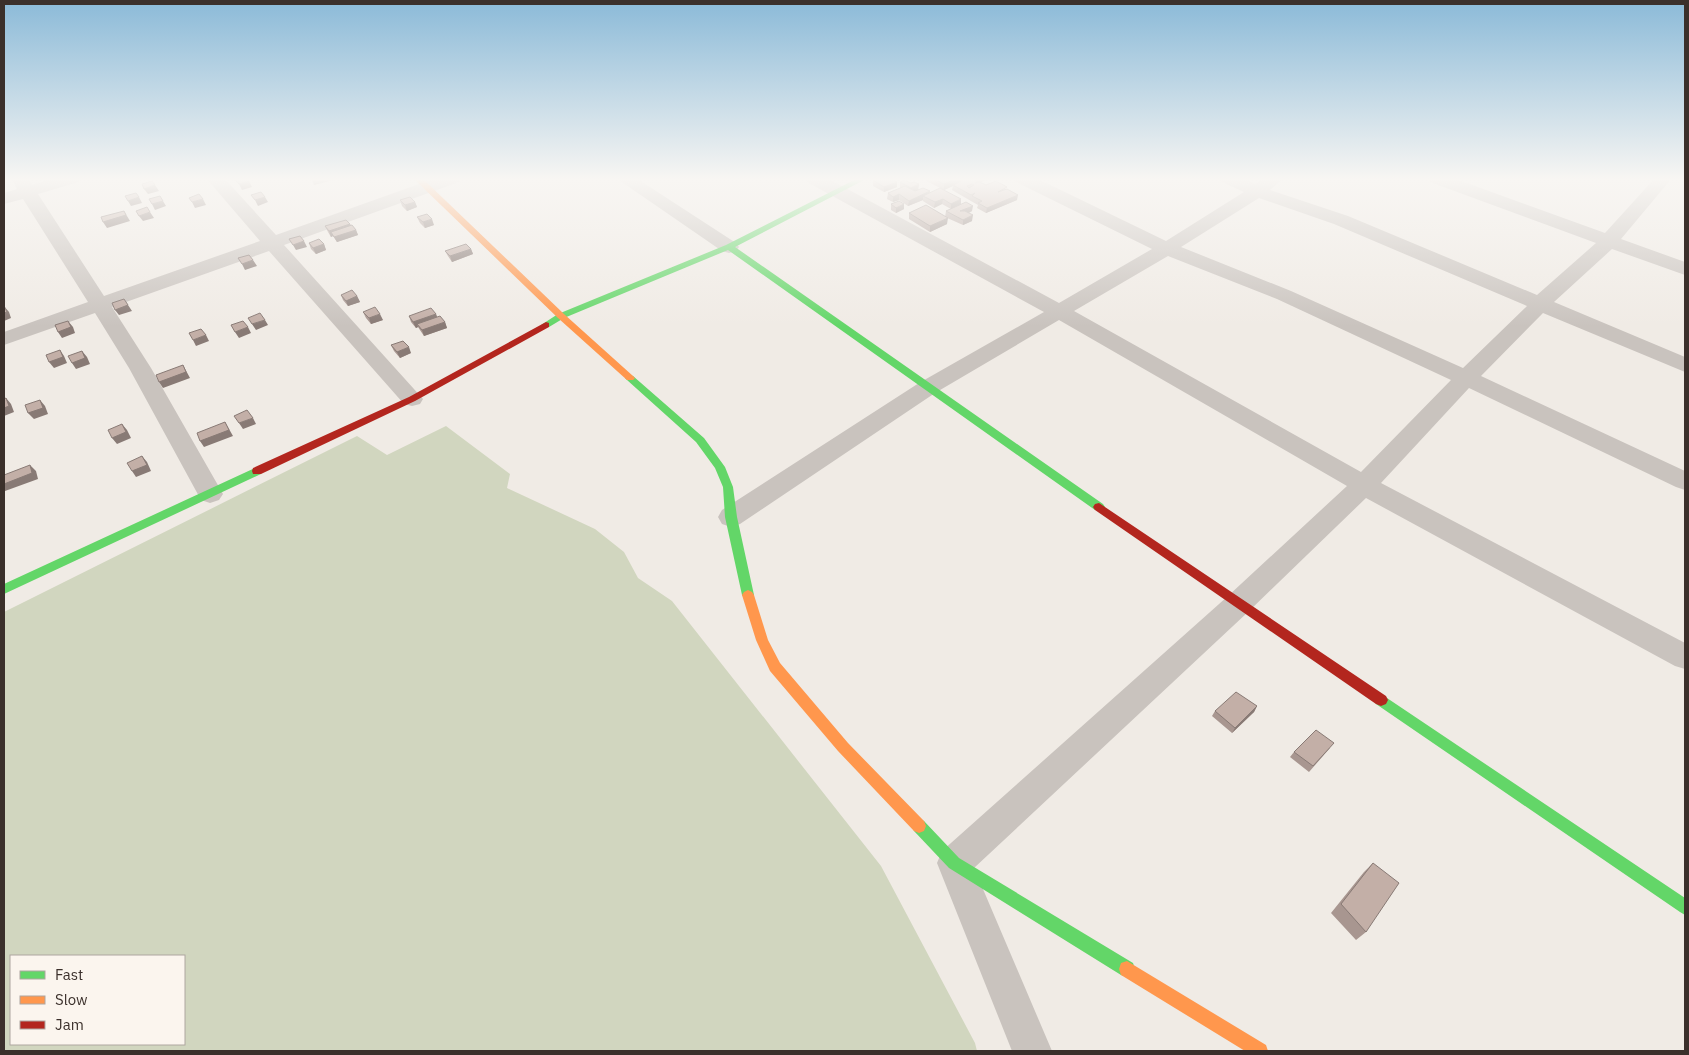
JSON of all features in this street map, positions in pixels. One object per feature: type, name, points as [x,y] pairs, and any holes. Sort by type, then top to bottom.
[{"type":"street","points":[[50,227],[140,368],[210,494]]},
{"type":"street","points":[[258,227],[412,399]]},
{"type":"street","points":[[4,339],[273,244],[314,227]]},
{"type":"street","points":[[468,227],[561,316],[700,440],[720,466],[728,487],[731,517],[746,588],[762,640],[775,667],[843,747],[954,864],[1260,1051]]},
{"type":"street","points":[[699,227],[1238,604],[1685,907]]},
{"type":"street","points":[[4,589],[412,399],[561,316],[729,247],[768,227]]},
{"type":"street","points":[[902,227],[1058,311],[1364,485],[1685,657]]},
{"type":"street","points":[[1123,227],[1166,248],[1284,295],[1685,481]]},
{"type":"street","points":[[731,517],[927,388],[1201,227]]},
{"type":"street","points":[[1358,227],[1685,365]]},
{"type":"street","points":[[1571,227],[1685,269]]},
{"type":"street","points":[[954,864],[1238,604],[1364,485],[1541,303],[1623,227]]},
{"type":"street","points":[[954,864],[1032,1051]]},
{"type":"green space","points":[[446,426],[510,474],[507,488],[595,529],[624,552],[638,578],[672,601],[881,866],[975,1043],[977,1051],[4,1051],[4,612],[357,436],[387,455]]},
{"type":"building","points":[[326,227],[340,227],[329,231]]},
{"type":"building","points":[[345,227],[354,227],[356,230],[334,237],[331,232]]},
{"type":"building","points":[[300,236],[304,241],[293,245],[289,239]]},
{"type":"building","points":[[319,239],[324,244],[313,248],[309,243]]},
{"type":"building","points":[[466,244],[471,249],[450,256],[445,251]]},
{"type":"building","points":[[249,255],[253,260],[242,264],[238,258]]},
{"type":"building","points":[[352,290],[357,296],[346,301],[341,295]]},
{"type":"building","points":[[124,299],[128,305],[115,310],[112,303]]},
{"type":"building","points":[[375,307],[380,314],[369,318],[363,312]]},
{"type":"building","points":[[431,308],[436,314],[413,322],[409,316]]},
{"type":"building","points":[[260,313],[265,320],[252,324],[248,318]]},
{"type":"building","points":[[440,316],[445,322],[422,330],[417,324]]},
{"type":"building","points":[[68,321],[71,327],[58,332],[55,325]]},
{"type":"building","points":[[243,321],[248,327],[235,332],[231,325]]},
{"type":"building","points":[[201,329],[206,335],[193,340],[189,333]]},
{"type":"building","points":[[403,341],[409,347],[397,352],[391,345]]},
{"type":"building","points":[[60,350],[63,357],[49,362],[46,355]]},
{"type":"building","points":[[82,351],[85,358],[72,363],[68,356]]},
{"type":"building","points":[[183,365],[186,372],[159,382],[156,375]]},
{"type":"building","points":[[6,398],[9,406],[4,408],[4,399]]},
{"type":"building","points":[[40,400],[43,408],[28,413],[25,405]]},
{"type":"building","points":[[247,410],[253,418],[239,423],[234,416]]},
{"type":"building","points":[[225,422],[229,430],[200,441],[197,433]]},
{"type":"building","points":[[122,424],[126,432],[112,438],[108,430]]},
{"type":"building","points":[[142,456],[147,465],[132,471],[127,463]]},
{"type":"building","points":[[30,465],[32,473],[4,484],[4,475]]},
{"type":"building","points":[[1236,692],[1257,706],[1235,728],[1215,711]]},
{"type":"building","points":[[1316,730],[1334,743],[1313,766],[1294,752]]},
{"type":"building","points":[[1373,863],[1399,883],[1366,932],[1341,904]]},
{"type":"traffic: fast","points":[[546,325],[561,316],[729,247],[768,227]]},
{"type":"traffic: fast","points":[[729,247],[1099,507]]},
{"type":"traffic: fast","points":[[630,378],[700,440],[720,467],[728,487],[731,517],[748,595]]},
{"type":"traffic: fast","points":[[4,589],[257,471]]},
{"type":"traffic: fast","points":[[1381,700],[1685,907]]},
{"type":"traffic: fast","points":[[919,826],[954,863],[1127,969]]},
{"type":"traffic: slow","points":[[468,227],[561,316],[630,378]]},
{"type":"traffic: slow","points":[[748,595],[762,640],[775,667],[843,747],[919,826]]},
{"type":"traffic: slow","points":[[1127,969],[1260,1051]]},
{"type":"traffic: jam","points":[[257,471],[412,399],[546,325]]},
{"type":"traffic: jam","points":[[1099,507],[1381,700]]}]
